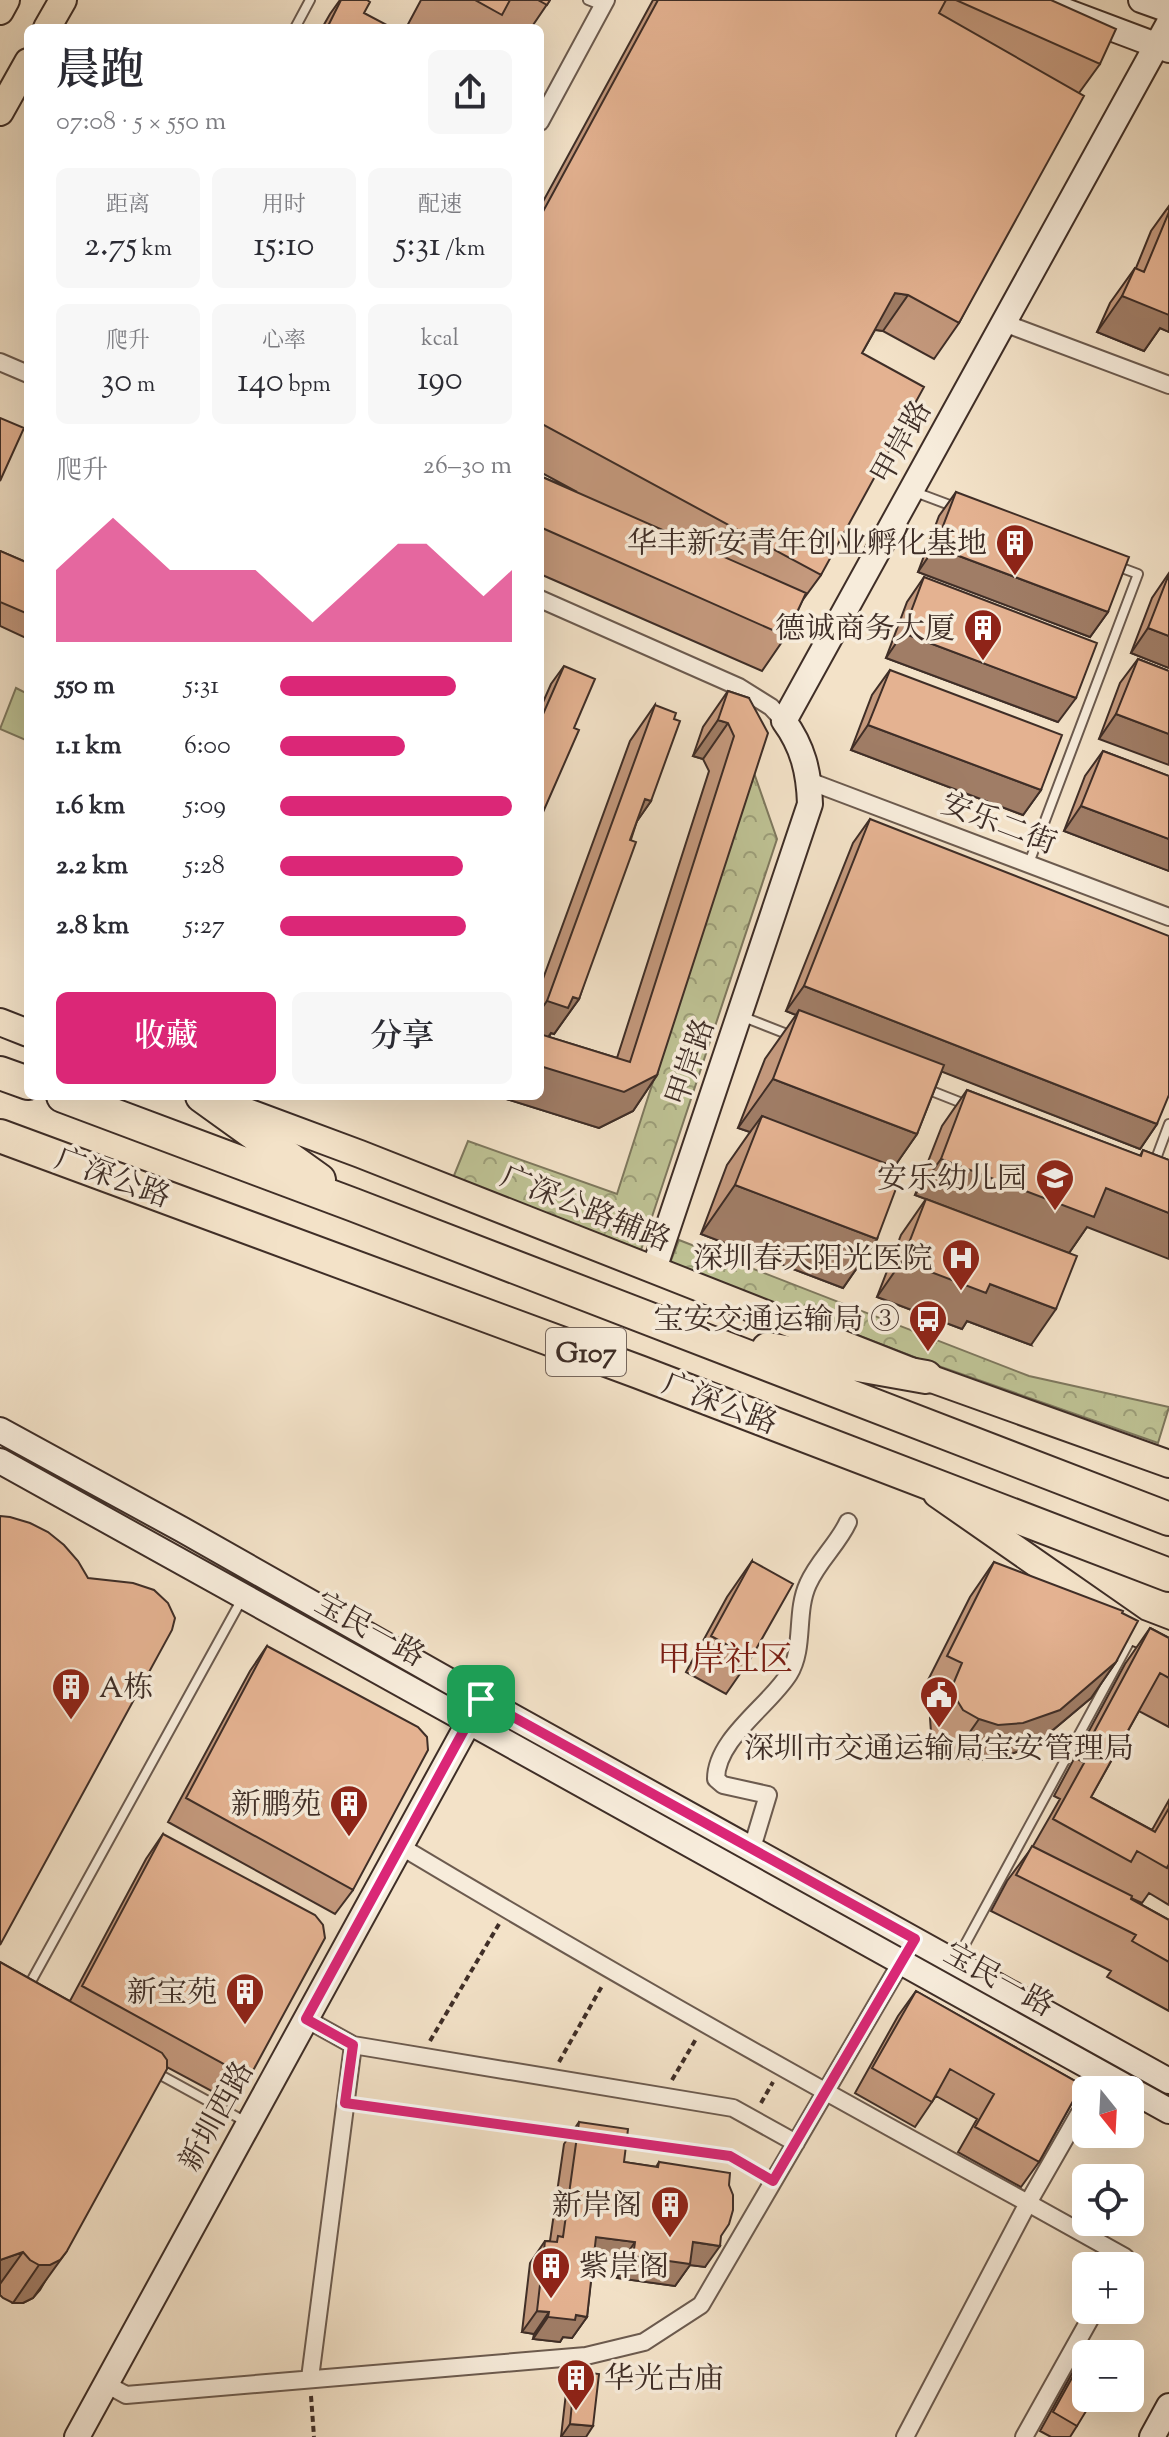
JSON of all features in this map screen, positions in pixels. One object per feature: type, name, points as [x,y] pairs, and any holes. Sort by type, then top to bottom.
[{"type":"highway","points":[[0,1073],[24,1082]]},
{"type":"highway","name":"广深公路","points":[[74,1100],[1169,1519]]},
{"type":"highway","points":[[209,1100],[354,1205]]},
{"type":"highway","name":"广深公路","points":[[0,1136],[624,1366],[1169,1575]]},
{"type":"highway","points":[[695,1336],[926,1377]]},
{"type":"main road","points":[[0,11],[6,0]]},
{"type":"main road","points":[[49,24],[63,0]]},
{"type":"main road","points":[[1036,0],[1163,48]]},
{"type":"main road","points":[[1141,0],[1169,10]]},
{"type":"main road","name":"甲岸路","points":[[654,1269],[810,804],[809,781],[802,751],[784,721],[1004,323],[1163,48],[1169,23]]},
{"type":"main road","points":[[0,112],[24,69]]},
{"type":"main road","points":[[0,1022],[24,1031]]},
{"type":"main road","name":"广深公路辅路","points":[[214,1100],[360,1154],[926,1377],[1169,1464]]},
{"type":"main road","name":"宝民一路","points":[[0,1430],[183,1530],[475,1710],[902,1962],[1169,2111]]},
{"type":"main road","name":"宝民一路","points":[[0,1461],[244,1595],[752,1848],[1169,2081]]},
{"type":"main road","points":[[911,1476],[1135,1632],[1169,1645]]},
{"type":"main road","name":"新圳西路","points":[[77,2437],[475,1710]]},
{"type":"street","points":[[544,114],[599,2]]},
{"type":"street","points":[[1004,323],[1169,385]]},
{"type":"street","points":[[0,362],[24,372]]},
{"type":"street","points":[[544,601],[739,687],[764,701],[784,721]]},
{"type":"street","name":"安乐二街","points":[[809,781],[1169,917]]},
{"type":"street","points":[[752,1848],[768,1795],[723,1785],[716,1779],[716,1771],[731,1740],[788,1676],[798,1647],[807,1585],[848,1522]]},
{"type":"street","points":[[400,1846],[825,2093],[1116,2252]]},
{"type":"street","points":[[106,2384],[126,2395],[586,2356],[644,2342],[701,2305],[915,1939]]},
{"type":"street","points":[[306,2019],[353,2045],[733,2108],[796,2143]]},
{"type":"street","points":[[310,2378],[353,2045]]},
{"type":"street","points":[[905,2437],[1028,2203],[1072,2126]]},
{"type":"street","points":[[1024,2437],[1087,2324]]},
{"type":"lane","points":[[297,24],[310,0]]},
{"type":"lane","points":[[911,490],[968,511]]},
{"type":"lane","points":[[1028,864],[1138,574],[1109,564]]},
{"type":"lane","points":[[739,1015],[798,1038]]},
{"type":"lane","points":[[915,1084],[973,1107]]},
{"type":"lane","points":[[1149,1176],[1169,1124]]},
{"type":"lane","points":[[21,1998],[244,1595]]},
{"type":"lane","points":[[955,1961],[1135,1632]]},
{"type":"lane","points":[[142,2065],[249,2124]]},
{"type":"path","points":[[421,2057],[507,1910]]},
{"type":"path","points":[[550,2078],[611,1970]]},
{"type":"path","points":[[663,2096],[705,2024]]},
{"type":"path","points":[[752,2119],[781,2068]]},
{"type":"path","points":[[345,2103],[576,2135]]},
{"type":"path","points":[[622,2141],[730,2156],[773,2181]]},
{"type":"path","points":[[310,2378],[314,2437]]},
{"type":"green space","points":[[16,688],[24,692],[24,739],[0,729]]},
{"type":"green space","points":[[753,770],[777,839],[641,1250],[453,1178],[468,1141],[617,1194]]},
{"type":"green space","points":[[679,1240],[1029,1376],[1169,1407],[1158,1443],[927,1362],[670,1263]]},
{"type":"building","points":[[341,0],[367,0],[370,2],[364,13],[385,24],[329,24]]},
{"type":"building","points":[[475,0],[510,0],[502,15]]},
{"type":"building","points":[[658,0],[946,0],[939,13],[1084,96],[959,323],[908,295],[895,293],[862,353],[924,387],[821,575],[544,425],[544,210]]},
{"type":"building","points":[[956,0],[1051,0],[1116,29],[1100,64]]},
{"type":"building","points":[[1169,212],[1169,315],[1122,296],[1135,268],[1144,272]]},
{"type":"building","points":[[0,418],[24,428],[0,481]]},
{"type":"building","points":[[544,478],[806,593],[786,636],[544,529]]},
{"type":"building","points":[[956,492],[1129,557],[1108,612],[935,547]]},
{"type":"building","points":[[0,551],[24,561],[24,612],[0,602]]},
{"type":"building","points":[[1169,574],[1169,636],[1148,628]]},
{"type":"building","points":[[924,577],[1097,643],[1076,698],[903,633]]},
{"type":"building","points":[[1138,659],[1169,671],[1169,734],[1116,714]]},
{"type":"building","points":[[564,666],[595,679],[574,728],[579,730],[544,810],[544,712]]},
{"type":"building","points":[[890,670],[1062,735],[1041,790],[868,725]]},
{"type":"building","points":[[728,691],[749,698],[768,733],[657,1075],[624,1092],[544,1067],[544,1035],[630,1062],[734,736],[728,723],[718,720]]},
{"type":"building","points":[[655,705],[676,713],[674,719],[680,721],[651,801],[645,799],[630,840],[636,842],[579,999],[573,997],[568,1008],[547,1001]]},
{"type":"building","points":[[1103,751],[1169,776],[1169,839],[1081,806]]},
{"type":"building","points":[[870,819],[1169,936],[1169,1095],[1157,1124],[804,986]]},
{"type":"building","points":[[799,1010],[944,1065],[917,1134],[773,1079]]},
{"type":"building","points":[[967,1090],[1141,1156],[1143,1150],[1169,1160],[1169,1213],[1106,1188],[1094,1217],[941,1159]]},
{"type":"building","points":[[762,1116],[903,1170],[877,1239],[735,1185]]},
{"type":"building","points":[[926,1199],[1077,1256],[1056,1309],[990,1284],[986,1293],[902,1261]]},
{"type":"building","points":[[0,1516],[30,1523],[48,1532],[78,1561],[88,1578],[133,1583],[154,1590],[168,1603],[175,1618],[172,1630],[0,1945]]},
{"type":"building","points":[[752,1561],[793,1584],[751,1658],[711,1636]]},
{"type":"building","points":[[994,1562],[1123,1611],[1138,1621],[1116,1662],[1060,1710],[1023,1723],[998,1725],[963,1710],[955,1697],[954,1682],[962,1663],[947,1656]]},
{"type":"building","points":[[1150,1628],[1169,1638],[1169,1678],[1160,1673],[1091,1797],[1155,1832],[1169,1808],[1167,1868],[1137,1851],[1131,1862],[1053,1819],[1084,1763],[1079,1760]]},
{"type":"building","points":[[267,1646],[418,1727],[427,1737],[428,1750],[353,1890],[186,1798]]},
{"type":"building","points":[[163,1834],[315,1915],[323,1925],[325,1938],[249,2078],[82,1986]]},
{"type":"building","points":[[1032,1846],[1132,1896],[1131,1899],[1169,1920],[1169,1962],[1132,1941],[1136,1935],[1016,1875]]},
{"type":"building","points":[[0,1962],[162,2053],[167,2060],[167,2069],[67,2251],[60,2260],[50,2265],[39,2265],[23,2252],[0,2260]]},
{"type":"building","points":[[916,1991],[1072,2079],[1072,2103],[1039,2162],[975,2127],[994,2094],[950,2069],[932,2102],[872,2068]]},
{"type":"building","points":[[579,2122],[628,2129],[624,2162],[658,2167],[659,2162],[730,2173],[733,2210],[721,2236],[720,2246],[693,2242],[690,2264],[633,2256],[635,2242],[596,2237],[587,2317],[576,2315],[575,2320],[548,2317],[549,2312],[537,2311],[545,2241],[557,2242],[558,2236],[563,2237]]},
{"type":"building","points":[[575,2371],[599,2374],[593,2426],[570,2424]]},
{"type":"building","points":[[1072,2378],[1072,2412],[1086,2412],[1077,2426],[1053,2412]]},
{"type":"place","name":"华丰新安青年创业孵化基地","points":[[1015,577]]},
{"type":"place","name":"德诚商务大厦","points":[[983,662]]},
{"type":"place","name":"安乐幼儿园","points":[[1055,1212]]},
{"type":"place","name":"深圳春天阳光医院","points":[[961,1292]]},
{"type":"place","name":"宝安交通运输局 ③","points":[[928,1353]]},
{"type":"place","name":"A栋","points":[[71,1721]]},
{"type":"place","name":"深圳市交通运输局宝安管理局","points":[[939,1729]]},
{"type":"place","name":"新鹏苑","points":[[349,1838]]},
{"type":"place","name":"新宝苑","points":[[245,2026]]},
{"type":"place","name":"新岸阁","points":[[670,2239]]},
{"type":"place","name":"紫岸阁","points":[[551,2300]]},
{"type":"place","name":"华光古庙","points":[[576,2412]]},
{"type":"district","name":"甲岸社区","points":[[725,1658]]},
{"type":"route","points":[[481,1699],[915,1939],[773,2181],[730,2156],[345,2103],[353,2045],[306,2019],[481,1699]]}]
